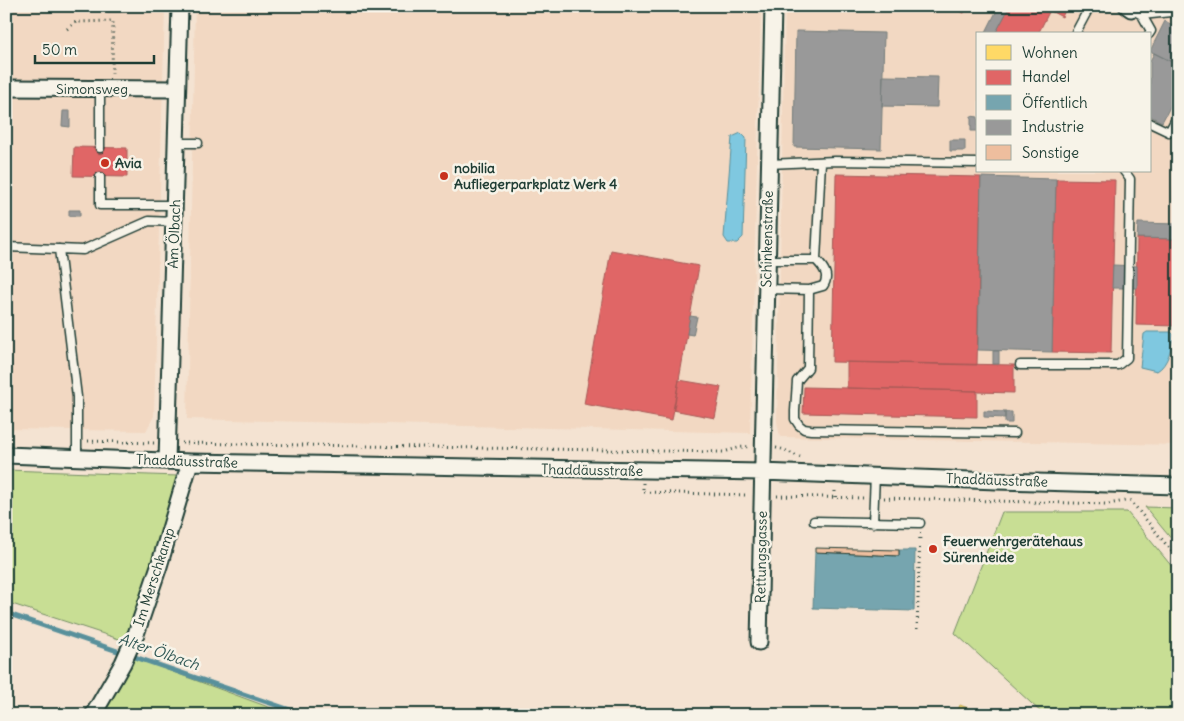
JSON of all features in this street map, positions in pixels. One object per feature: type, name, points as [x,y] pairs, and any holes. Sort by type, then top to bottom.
[{"type":"street","name":"Am Ölbach","points":[[167,461],[180,6]]},
{"type":"street","name":"Schinkenstraße","points":[[762,472],[773,6]]},
{"type":"street","name":"Simonsweg","points":[[6,88],[178,89]]},
{"type":"street","name":"Thaddäusstraße","points":[[6,455],[190,462],[762,472],[1178,486]]},
{"type":"street","name":"Im Merschkamp","points":[[93,715],[123,663],[136,634],[159,566],[190,462]]},
{"type":"street","name":"Rettungsgasse","points":[[759,642],[762,472]]},
{"type":"lane","points":[[1076,32],[1090,6]]},
{"type":"lane","points":[[1134,10],[1174,11]]},
{"type":"lane","points":[[1134,10],[1150,32]]},
{"type":"lane","points":[[100,148],[106,89]]},
{"type":"lane","points":[[1152,124],[1169,132],[1178,115]]},
{"type":"lane","points":[[176,143],[198,142]]},
{"type":"lane","points":[[769,164],[821,162],[976,163]]},
{"type":"lane","points":[[816,260],[821,162]]},
{"type":"lane","points":[[1020,365],[1118,365],[1127,358],[1130,179],[1125,172]]},
{"type":"lane","points":[[100,177],[100,204],[175,205]]},
{"type":"lane","points":[[6,246],[83,250],[149,221],[175,222]]},
{"type":"lane","points":[[59,249],[77,397],[77,458]]},
{"type":"lane","points":[[766,289],[809,290],[823,286],[826,281],[825,269],[816,260],[767,260]]},
{"type":"lane","points":[[809,290],[808,368],[797,381],[795,411],[799,425],[804,429],[1015,433]]},
{"type":"lane","points":[[874,523],[875,476]]},
{"type":"lane","points":[[814,521],[920,523]]},
{"type":"path","points":[[67,29],[76,22],[113,21],[106,89]]},
{"type":"path","points":[[77,441],[723,452],[740,446],[785,449],[791,454],[808,458]]},
{"type":"path","points":[[644,471],[643,492],[1108,504],[1139,499]]},
{"type":"path","points":[[1130,500],[1178,559]]},
{"type":"path","points":[[917,629],[920,523]]},
{"type":"shaded area","points":[[6,6],[165,6],[154,416],[146,431],[6,429]]},
{"type":"shaded area","points":[[195,6],[761,6],[750,433],[187,419]]},
{"type":"shaded area","points":[[785,6],[1178,6],[1178,445],[780,437],[777,422]]},
{"type":"green space","points":[[6,470],[178,476],[151,565],[125,641],[6,602]]},
{"type":"green space","points":[[1145,507],[1178,508],[1178,547]]},
{"type":"green space","points":[[1002,512],[1127,512],[1178,574],[1178,715],[1054,715],[1049,710],[1044,715],[955,633]]},
{"type":"green space","points":[[135,658],[290,715],[101,715]]},
{"type":"water","points":[[741,133],[746,138],[743,237],[737,243],[728,243],[724,237],[732,137]]},
{"type":"water","points":[[1147,332],[1171,332],[1173,334],[1167,360],[1157,371],[1140,367],[1144,334]]},
{"type":"building: Wohnen","points":[[960,705],[986,715],[956,715]]},
{"type":"building: Handel","points":[[950,6],[968,6],[964,13]]},
{"type":"building: Handel","points":[[1010,6],[1042,6],[1050,10],[1039,32],[996,32]]},
{"type":"building: Handel","points":[[1045,6],[1067,6],[1062,17],[1045,8]]},
{"type":"building: Handel","points":[[74,147],[127,148],[127,177],[73,176]]},
{"type":"building: Handel","points":[[1175,166],[1178,166],[1178,201],[1174,200]]},
{"type":"building: Handel","points":[[836,174],[981,177],[977,365],[832,362]]},
{"type":"building: Handel","points":[[1056,179],[1115,180],[1111,353],[1052,352]]},
{"type":"building: Handel","points":[[1137,238],[1178,239],[1178,326],[1136,325]]},
{"type":"building: Handel","points":[[611,250],[699,266],[672,420],[584,404]]},
{"type":"building: Handel","points":[[847,362],[1014,365],[1014,393],[847,388]]},
{"type":"building: Handel","points":[[679,380],[721,387],[715,418],[673,410]]},
{"type":"building: Handel","points":[[804,387],[977,391],[977,417],[803,413]]},
{"type":"building: Öffentlich","points":[[899,550],[915,550],[914,611],[813,608],[815,552],[899,556]]},
{"type":"building: Industrie","points":[[107,6],[121,6],[121,12],[107,12]]},
{"type":"building: Industrie","points":[[999,6],[1010,6],[996,32],[986,32]]},
{"type":"building: Industrie","points":[[1165,21],[1178,28],[1178,50],[1172,62],[1152,52],[1152,47]]},
{"type":"building: Industrie","points":[[796,31],[884,33],[881,149],[794,147]]},
{"type":"building: Industrie","points":[[1178,50],[1178,92],[1162,122],[1152,117],[1152,57],[1154,53],[1172,62]]},
{"type":"building: Industrie","points":[[883,76],[938,77],[937,107],[882,106]]},
{"type":"building: Industrie","points":[[63,111],[70,111],[70,127],[62,126]]},
{"type":"building: Industrie","points":[[971,116],[976,117],[976,131],[971,131]]},
{"type":"building: Industrie","points":[[950,140],[965,140],[965,151],[950,151]]},
{"type":"building: Industrie","points":[[981,177],[1056,179],[1052,352],[978,350]]},
{"type":"building: Industrie","points":[[69,210],[80,210],[80,216],[69,216]]},
{"type":"building: Industrie","points":[[1138,223],[1178,224],[1178,239],[1137,238]]},
{"type":"building: Industrie","points":[[1113,265],[1137,266],[1137,288],[1112,288]]},
{"type":"building: Industrie","points":[[690,316],[697,317],[693,335],[687,334]]},
{"type":"building: Industrie","points":[[993,351],[999,351],[999,364],[993,364]]},
{"type":"building: Industrie","points":[[984,411],[1005,412],[1005,418],[984,417]]},
{"type":"building: Industrie","points":[[1005,412],[1012,412],[1012,423],[1005,423]]},
{"type":"building: Sonstige","points":[[815,548],[899,550],[899,556],[815,552]]},
{"type":"waterway","name":"Alter Ölbach","points":[[6,613],[305,715]]},
{"type":"place","name":"Avia","points":[[105,163]]},
{"type":"place","name":"nobilia Aufliegerparkplatz Werk 4","points":[[444,176]]},
{"type":"place","name":"Feuerwehrgerätehaus Sürenheide","points":[[933,549]]}]
